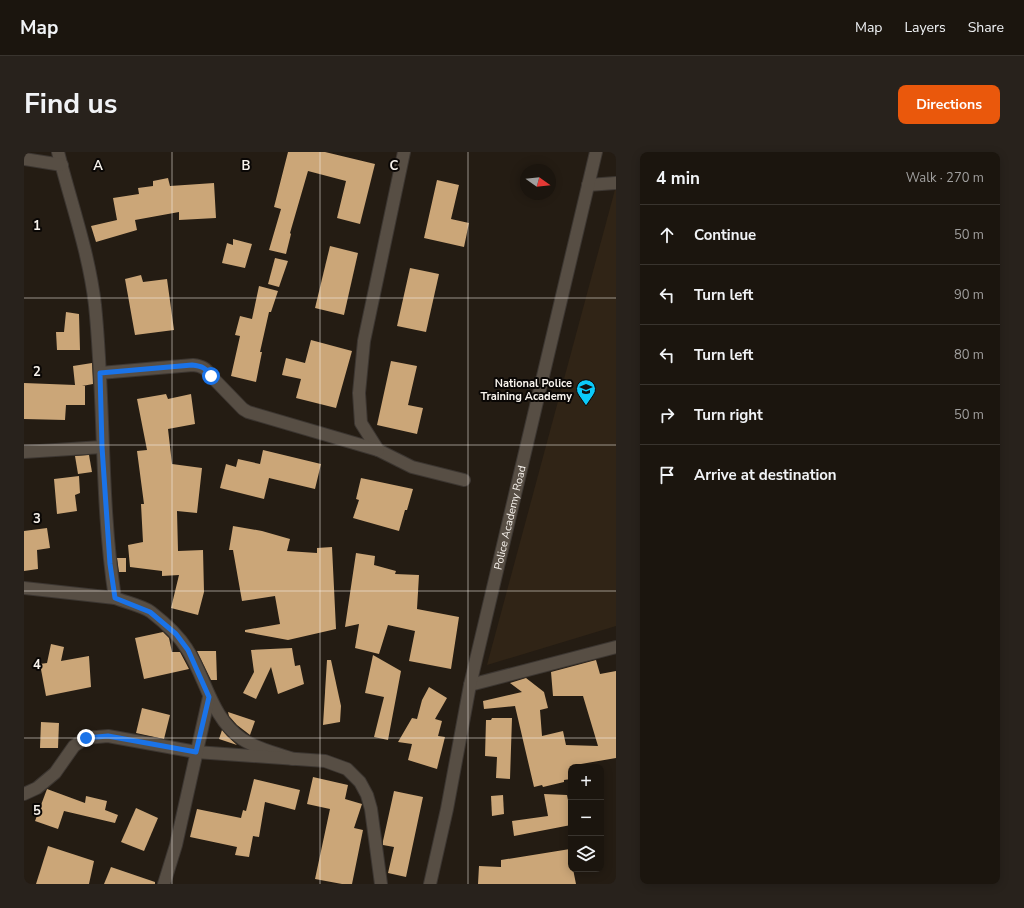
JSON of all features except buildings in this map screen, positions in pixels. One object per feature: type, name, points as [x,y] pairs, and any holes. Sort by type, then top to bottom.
[{"type":"street","points":[[58,152],[82,238],[95,304],[100,373],[102,447],[110,564],[115,598]]},
{"type":"street","points":[[378,450],[361,423],[359,394],[364,341],[404,152]]},
{"type":"street","name":"Police Academy Road","points":[[430,884],[448,809],[470,685],[596,152]]},
{"type":"street","points":[[24,160],[62,165]]},
{"type":"street","points":[[588,185],[616,183]]},
{"type":"street","points":[[100,373],[192,365],[201,366],[207,369],[211,376],[243,409],[248,412],[378,450],[412,467],[464,480]]},
{"type":"street","points":[[24,452],[102,447]]},
{"type":"street","points":[[24,588],[115,598],[150,612],[176,634],[188,650],[209,697],[226,725],[242,738],[261,748],[293,759]]},
{"type":"street","points":[[470,685],[616,647]]},
{"type":"street","points":[[164,884],[176,845],[209,697]]},
{"type":"street","points":[[24,794],[37,788],[55,773],[74,746],[86,738],[108,736],[196,752],[325,761],[346,769],[360,782],[367,795],[371,809],[382,884]]},
{"type":"shaded area","name":"National Police Training Academy","points":[[616,186],[616,626],[487,665]]},
{"type":"place","name":"National Police Training Academy","points":[[586,406]]},
{"type":"route","points":[[86,738],[108,736],[196,752],[209,697],[188,650],[176,634],[150,612],[115,598],[110,564],[102,447],[100,373],[192,365],[201,366],[207,369],[211,376]]}]
